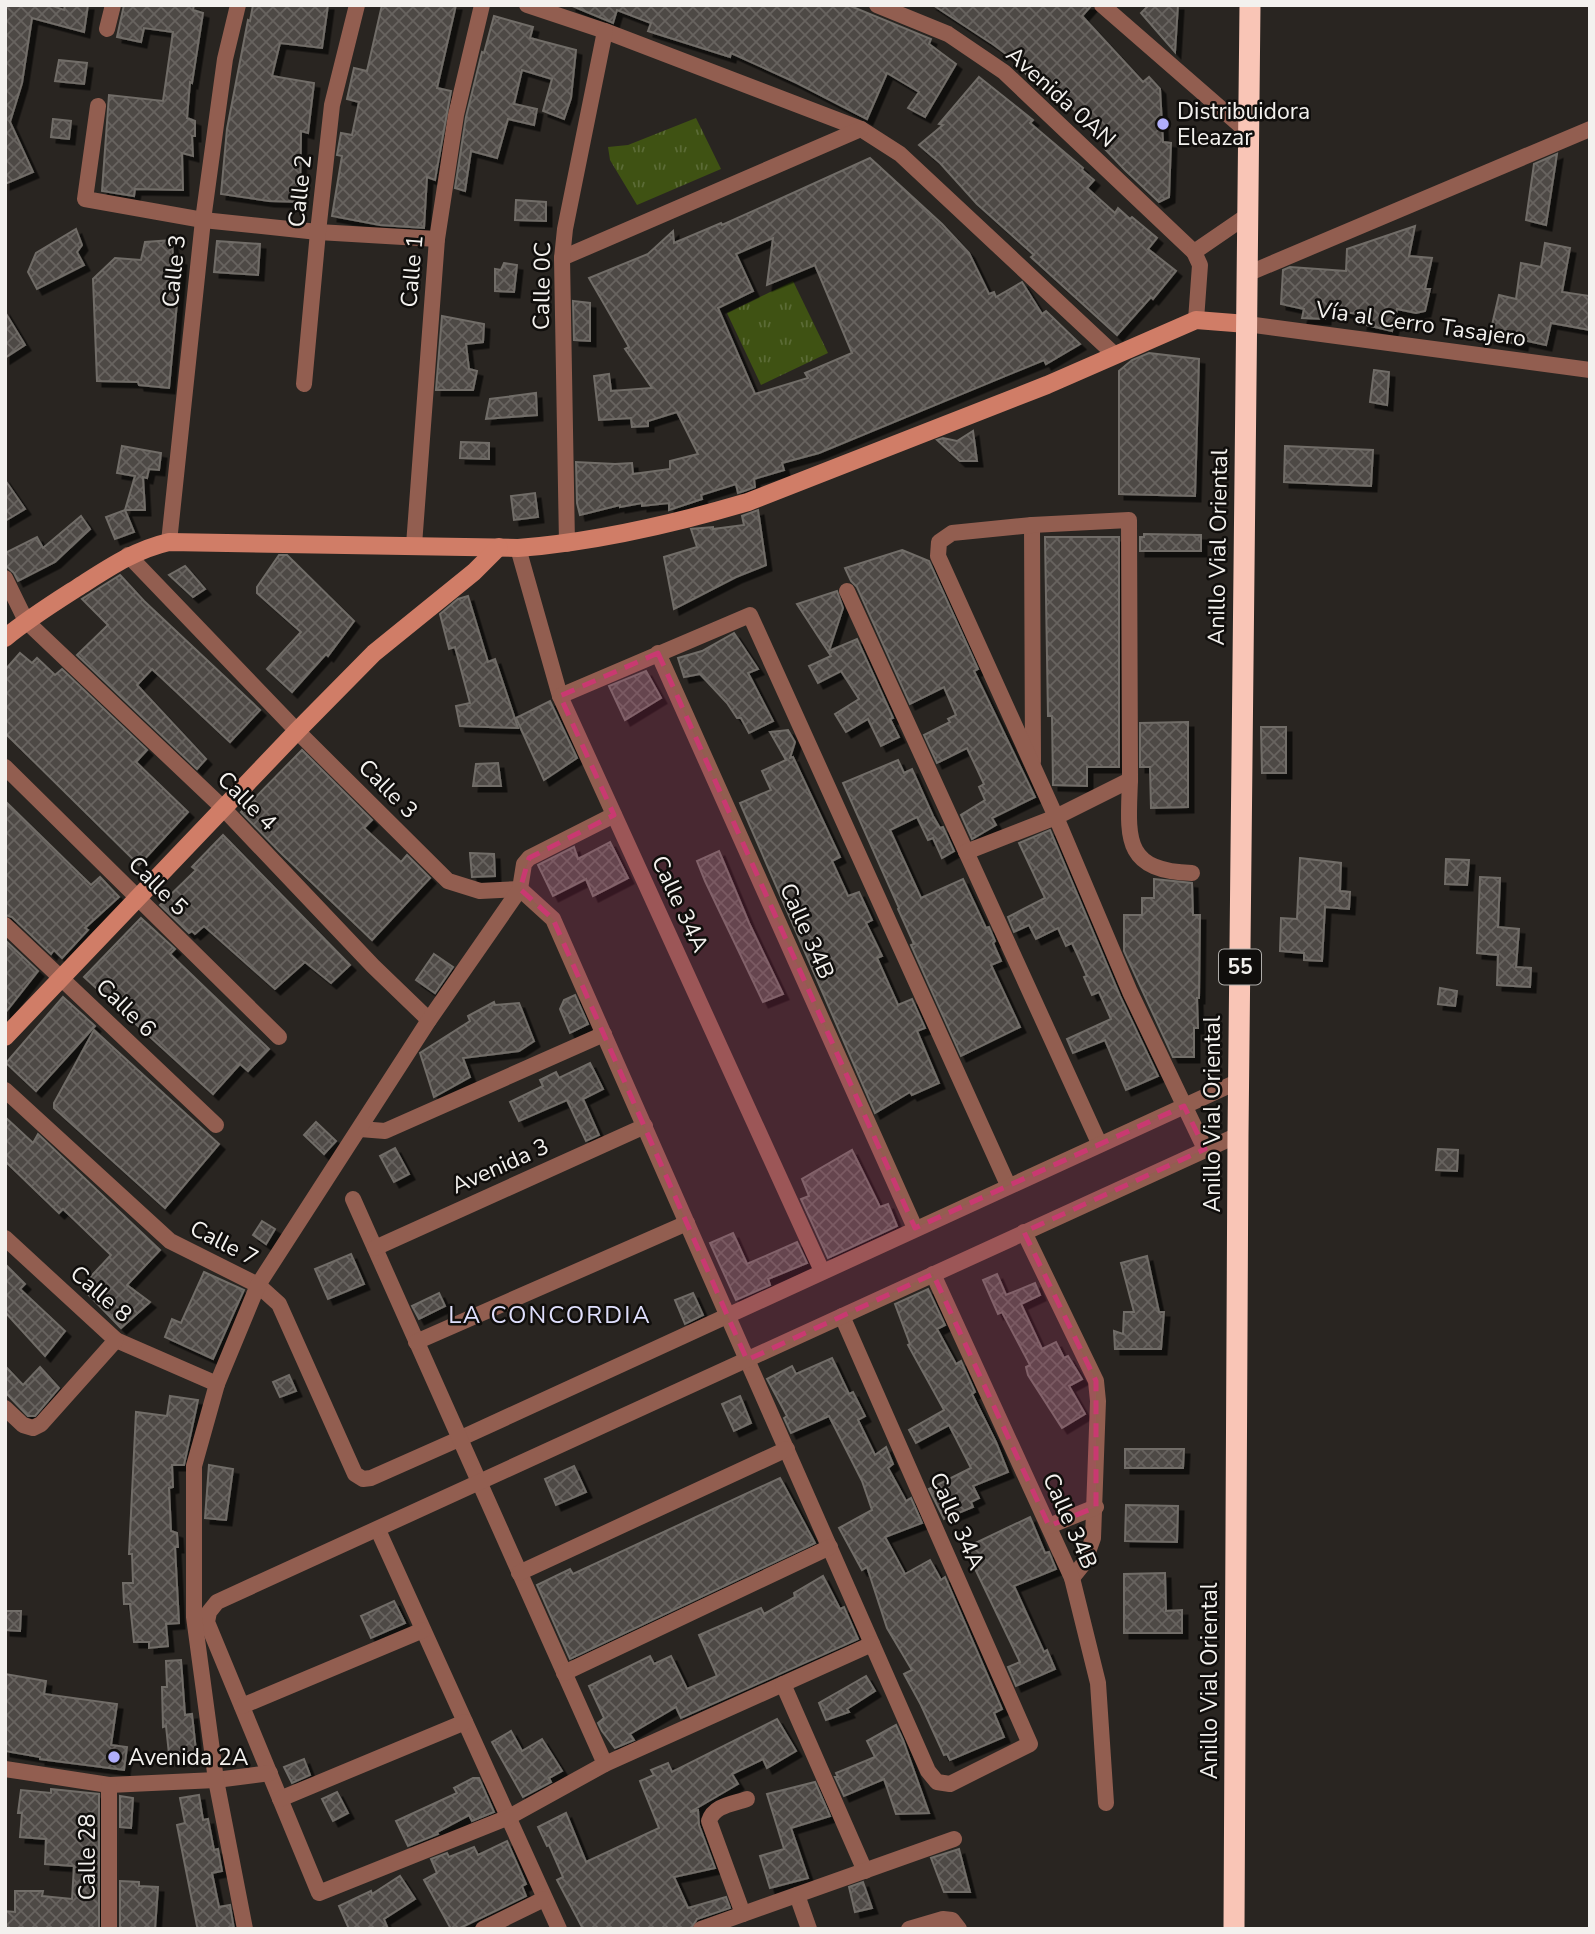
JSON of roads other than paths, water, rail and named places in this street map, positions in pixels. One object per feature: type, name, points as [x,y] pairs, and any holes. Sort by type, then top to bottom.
[{"type":"highway","name":"Anillo Vial Oriental","points":[[1234,1929],[1238,1135],[1250,5]]},
{"type":"street","points":[[107,29],[113,5]]},
{"type":"street","name":"Calle 3","points":[[169,542],[202,220],[225,60],[238,5]]},
{"type":"street","name":"Calle 2","points":[[304,384],[332,105],[357,5]]},
{"type":"street","name":"Calle 1","points":[[414,545],[437,239],[456,115],[482,5]]},
{"type":"street","points":[[527,5],[605,31],[861,129],[900,154],[1115,355]]},
{"type":"street","name":"Avenida 0AN","points":[[877,5],[948,34],[1004,72],[1194,252]]},
{"type":"street","points":[[1102,5],[1249,133]]},
{"type":"street","name":"Calle 0C","points":[[567,544],[562,258],[565,229],[605,31]]},
{"type":"street","points":[[98,106],[86,199],[202,220],[318,232],[437,239]]},
{"type":"street","points":[[562,258],[861,129]]},
{"type":"street","points":[[1247,274],[1590,129]]},
{"type":"street","points":[[1196,320],[1199,265],[1194,252],[1248,215]]},
{"type":"street","points":[[5,638],[26,621],[128,555],[169,542],[518,548],[567,544],[665,525],[748,502],[1047,386],[1196,320],[1247,324]]},
{"type":"street","name":"Vía al Cerro Tasajero","points":[[1247,324],[1590,370]]},
{"type":"street","points":[[1192,873],[1168,872],[1150,866],[1136,852],[1128,833],[1129,520],[1032,525],[952,533],[939,542],[938,556],[1056,817],[1130,992],[1205,1149]]},
{"type":"street","points":[[1032,525],[1033,767]]},
{"type":"street","points":[[5,1037],[374,653],[474,572],[499,547]]},
{"type":"street","name":"Calle 34A","points":[[518,548],[560,696],[822,1271]]},
{"type":"street","name":"Calle 3","points":[[128,555],[297,731],[448,881],[480,891],[520,889]]},
{"type":"street","points":[[5,578],[26,621]]},
{"type":"street","points":[[846,591],[1099,1143]]},
{"type":"street","points":[[560,696],[750,615],[1008,1185]]},
{"type":"street","name":"Calle 4","points":[[26,621],[223,808],[373,967],[429,1020]]},
{"type":"street","name":"Calle 34B","points":[[658,653],[915,1228]]},
{"type":"street","name":"Calle 5","points":[[5,767],[279,1037]]},
{"type":"street","points":[[966,852],[1056,817],[1130,780]]},
{"type":"street","points":[[245,1929],[216,1780],[194,1618],[194,1466],[217,1384],[258,1285],[429,1020],[520,889],[524,864],[528,858],[614,816]]},
{"type":"street","points":[[520,889],[554,919],[747,1360],[830,1547],[872,1644],[605,1765],[509,1817],[319,1893],[207,1622],[209,1612],[217,1602],[378,1530],[478,1483],[747,1360],[933,1274],[1024,1233],[1205,1149],[1238,1135]]},
{"type":"street","name":"Calle 6","points":[[5,925],[216,1125]]},
{"type":"street","points":[[360,1129],[385,1131],[604,1034]]},
{"type":"street","points":[[458,1439],[1239,1081]]},
{"type":"street","name":"Calle 7","points":[[5,1090],[170,1241],[258,1285],[279,1304],[355,1474],[363,1479],[372,1478],[458,1439]]},
{"type":"street","name":"Avenida 3","points":[[375,1248],[645,1126]]},
{"type":"street","points":[[353,1199],[605,1765]]},
{"type":"street","points":[[416,1342],[687,1223]]},
{"type":"street","points":[[1024,1233],[1096,1381],[1096,1507],[1093,1538],[1084,1563],[1072,1578]]},
{"type":"street","name":"Calle 8","points":[[5,1238],[116,1340],[217,1384]]},
{"type":"street","name":"Calle 34B","points":[[933,1274],[1072,1578],[1098,1683],[1106,1803]]},
{"type":"street","name":"Calle 34A","points":[[842,1316],[1030,1744],[950,1784],[937,1782],[928,1771],[872,1644]]},
{"type":"street","points":[[5,1408],[23,1425],[33,1428],[41,1424],[116,1340]]},
{"type":"street","points":[[519,1573],[787,1449]]},
{"type":"street","points":[[1049,1526],[1096,1507]]},
{"type":"street","points":[[378,1530],[559,1929]]},
{"type":"street","points":[[564,1674],[830,1547]]},
{"type":"street","points":[[242,1706],[423,1630]]},
{"type":"street","points":[[783,1684],[865,1871]]},
{"type":"street","points":[[280,1799],[465,1722]]},
{"type":"street","points":[[5,1769],[109,1785],[216,1780],[270,1773]]},
{"type":"street","name":"Calle 28","points":[[109,1785],[109,1929]]},
{"type":"street","points":[[743,1914],[709,1821],[718,1808],[747,1799]]},
{"type":"street","points":[[701,1929],[954,1839]]},
{"type":"street","points":[[797,1895],[809,1929]]},
{"type":"street","points":[[483,1929],[544,1899]]},
{"type":"street","points":[[909,1929],[943,1919],[952,1920],[959,1929]]},
{"type":"place","name":"Distribuidora Eleazar","points":[[1163,124]]},
{"type":"place","name":"Avenida 2A","points":[[114,1757]]},
{"type":"district","name":"LA CONCORDIA","points":[[550,1315]]}]
